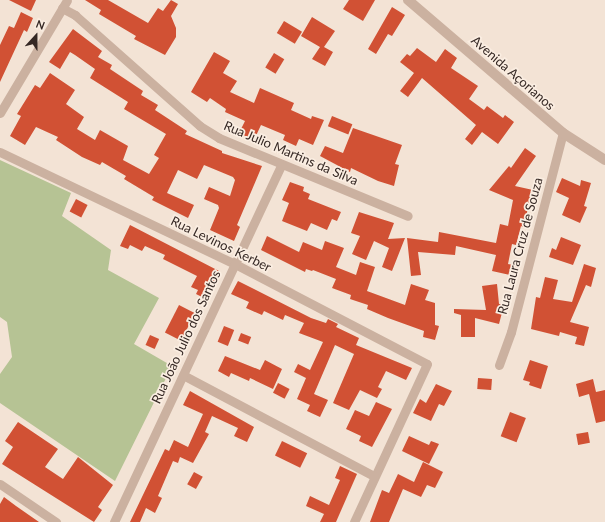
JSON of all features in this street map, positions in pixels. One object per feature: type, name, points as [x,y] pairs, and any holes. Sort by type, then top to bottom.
[{"type":"street","name":"Avenida Açorianos","points":[[408,0],[563,133],[605,160]]},
{"type":"street","points":[[0,113],[65,4]]},
{"type":"street","name":"Rua Julio Martins da Silva","points":[[65,4],[75,15],[200,126],[219,138],[408,216]]},
{"type":"street","name":"Rua Laura Cruz de Souza","points":[[499,365],[511,332],[563,133]]},
{"type":"street","name":"Rua Levinos Kerber","points":[[0,152],[235,264],[427,364],[374,476]]},
{"type":"street","name":"Rua João Julio dos Santos","points":[[114,522],[282,164]]},
{"type":"street","points":[[183,375],[374,476],[354,522]]},
{"type":"street","points":[[0,484],[56,522]]},
{"type":"green space","points":[[0,160],[71,193],[62,216],[111,250],[108,270],[159,298],[134,344],[172,366],[115,481],[0,403],[0,374],[12,357],[7,322],[0,317]]},
{"type":"building","points":[[9,0],[36,0],[31,11]]},
{"type":"building","points":[[85,0],[108,0],[148,23],[158,8],[163,11],[171,0],[178,4],[171,16],[176,28],[176,37],[165,55],[134,39],[136,36],[99,14],[101,10]]},
{"type":"building","points":[[349,0],[375,0],[363,21],[343,9]]},
{"type":"building","points":[[392,7],[405,15],[392,36],[388,34],[376,54],[368,49]]},
{"type":"building","points":[[21,12],[33,18],[27,32],[24,30],[0,82],[0,45],[9,26],[14,28]]},
{"type":"building","points":[[312,17],[335,31],[324,47],[333,52],[325,66],[312,59],[320,47],[301,36]]},
{"type":"building","points":[[284,21],[302,32],[295,44],[277,33]]},
{"type":"building","points":[[73,29],[102,51],[98,57],[112,65],[110,69],[143,91],[141,95],[158,105],[155,110],[187,131],[185,134],[222,151],[222,153],[262,166],[237,225],[240,227],[234,241],[210,230],[219,208],[218,205],[204,199],[209,187],[230,196],[235,180],[233,177],[204,165],[197,179],[178,170],[167,193],[194,205],[188,218],[152,200],[154,197],[124,179],[126,176],[102,162],[100,165],[82,157],[56,140],[58,137],[36,127],[25,145],[10,136],[21,116],[17,114],[35,85],[40,88],[50,73],[75,90],[66,104],[84,117],[77,129],[95,140],[100,130],[128,146],[123,160],[149,174],[159,158],[154,155],[166,134],[124,109],[128,102],[90,78],[95,69],[70,52],[60,69],[49,62]]},
{"type":"building","points":[[417,48],[436,62],[445,49],[457,58],[451,68],[478,86],[469,99],[484,110],[487,106],[503,118],[505,115],[514,122],[498,144],[482,132],[472,145],[465,139],[476,125],[422,78],[408,97],[400,91],[414,73],[400,62],[407,54],[410,56]]},
{"type":"building","points":[[214,52],[230,61],[223,73],[237,81],[230,92],[254,103],[260,88],[294,103],[291,110],[311,119],[312,116],[324,120],[313,145],[299,139],[296,146],[283,140],[285,135],[261,125],[254,140],[239,133],[245,121],[225,112],[226,109],[210,98],[207,102],[191,92]]},
{"type":"building","points":[[274,53],[284,59],[276,74],[265,68]]},
{"type":"building","points":[[332,116],[352,124],[348,134],[328,126]]},
{"type":"building","points":[[353,128],[402,145],[395,164],[399,165],[394,186],[378,181],[351,168],[350,172],[320,156],[325,146],[343,153]]},
{"type":"building","points":[[525,148],[536,156],[515,186],[533,190],[523,227],[521,226],[516,245],[512,244],[508,264],[518,266],[515,276],[492,271],[496,255],[456,246],[455,255],[418,252],[421,275],[411,276],[407,238],[438,242],[439,232],[496,243],[500,224],[508,226],[513,200],[489,190],[509,166],[511,168]]},
{"type":"building","points":[[562,178],[580,186],[581,180],[591,183],[584,206],[587,207],[580,223],[562,215],[569,198],[556,192]]},
{"type":"building","points":[[290,182],[304,187],[303,191],[310,194],[308,199],[341,212],[337,221],[332,219],[327,230],[311,223],[307,231],[282,221],[289,203],[282,200]]},
{"type":"building","points":[[76,199],[88,205],[81,217],[70,211]]},
{"type":"building","points":[[359,212],[394,223],[388,239],[405,238],[392,271],[382,267],[389,248],[374,241],[366,260],[352,254],[360,236],[351,233]]},
{"type":"building","points":[[130,225],[219,271],[206,299],[196,294],[198,290],[191,287],[197,276],[163,259],[165,255],[145,246],[142,251],[130,245],[128,249],[120,246]]},
{"type":"building","points":[[267,236],[299,252],[303,242],[322,250],[325,241],[344,248],[336,267],[356,275],[360,262],[375,267],[367,291],[405,305],[411,284],[429,290],[425,300],[435,303],[435,325],[439,326],[435,340],[423,337],[424,331],[367,309],[368,305],[350,299],[351,295],[332,288],[336,279],[313,270],[306,269],[305,272],[261,250]]},
{"type":"building","points":[[561,237],[581,245],[573,265],[549,257],[552,248],[556,250]]},
{"type":"building","points":[[584,264],[596,268],[591,287],[586,285],[570,322],[589,327],[584,346],[575,344],[577,337],[560,332],[559,336],[531,329],[536,297],[540,298],[545,277],[558,280],[553,299],[572,302]]},
{"type":"building","points":[[238,281],[311,318],[326,323],[328,319],[338,324],[336,327],[359,338],[356,345],[412,368],[406,380],[386,371],[378,387],[382,389],[377,398],[360,390],[349,410],[333,403],[354,354],[335,345],[314,394],[328,400],[320,417],[307,411],[310,405],[297,399],[306,378],[294,372],[298,364],[310,370],[323,342],[299,333],[304,323],[285,315],[283,320],[264,311],[262,315],[246,308],[249,302],[231,294]]},
{"type":"building","points":[[497,284],[499,304],[504,305],[499,324],[475,318],[475,337],[461,337],[461,315],[454,313],[454,309],[486,310],[482,286]]},
{"type":"building","points":[[179,305],[195,313],[181,341],[165,333]]},
{"type":"building","points":[[224,326],[234,330],[228,346],[218,342]]},
{"type":"building","points":[[241,333],[251,337],[248,345],[238,340]]},
{"type":"building","points":[[150,335],[159,339],[155,349],[146,345]]},
{"type":"building","points":[[225,356],[260,370],[265,360],[282,369],[273,389],[250,378],[249,381],[231,373],[229,377],[218,371]]},
{"type":"building","points":[[530,360],[548,366],[541,389],[529,385],[530,382],[523,380]]},
{"type":"building","points":[[478,378],[492,379],[491,390],[477,389]]},
{"type":"building","points":[[593,379],[596,392],[605,390],[605,421],[596,423],[589,394],[579,397],[576,384]]},
{"type":"building","points":[[278,383],[290,389],[285,399],[273,393]]},
{"type":"building","points":[[436,384],[452,391],[444,406],[439,404],[431,421],[413,413],[420,399],[426,403]]},
{"type":"building","points":[[190,391],[254,427],[247,442],[234,436],[238,428],[212,416],[205,432],[209,434],[193,463],[180,457],[178,463],[173,461],[158,496],[162,498],[155,513],[146,508],[140,522],[130,522],[165,449],[169,451],[174,440],[188,447],[203,414],[183,405]]},
{"type":"building","points":[[376,402],[392,409],[372,447],[359,441],[361,436],[346,429],[355,410],[369,416]]},
{"type":"building","points":[[510,412],[526,418],[517,442],[501,436]]},
{"type":"building","points":[[18,422],[58,449],[45,467],[63,479],[78,457],[113,485],[98,507],[102,510],[94,522],[2,464],[13,447],[5,441]]},
{"type":"building","points":[[588,432],[590,443],[578,445],[576,434]]},
{"type":"building","points":[[409,436],[429,445],[431,441],[439,444],[429,464],[402,451]]},
{"type":"building","points":[[282,441],[307,453],[300,468],[275,455]]},
{"type":"building","points":[[423,462],[443,472],[435,488],[427,485],[421,497],[403,489],[389,522],[370,522],[382,490],[389,493],[398,474],[414,482]]},
{"type":"building","points":[[340,466],[357,474],[336,522],[320,522],[324,514],[306,506],[310,496],[329,505],[340,480],[335,478]]},
{"type":"building","points":[[194,472],[203,477],[196,489],[187,484]]},
{"type":"building","points":[[4,497],[39,522],[0,522],[0,504]]}]
